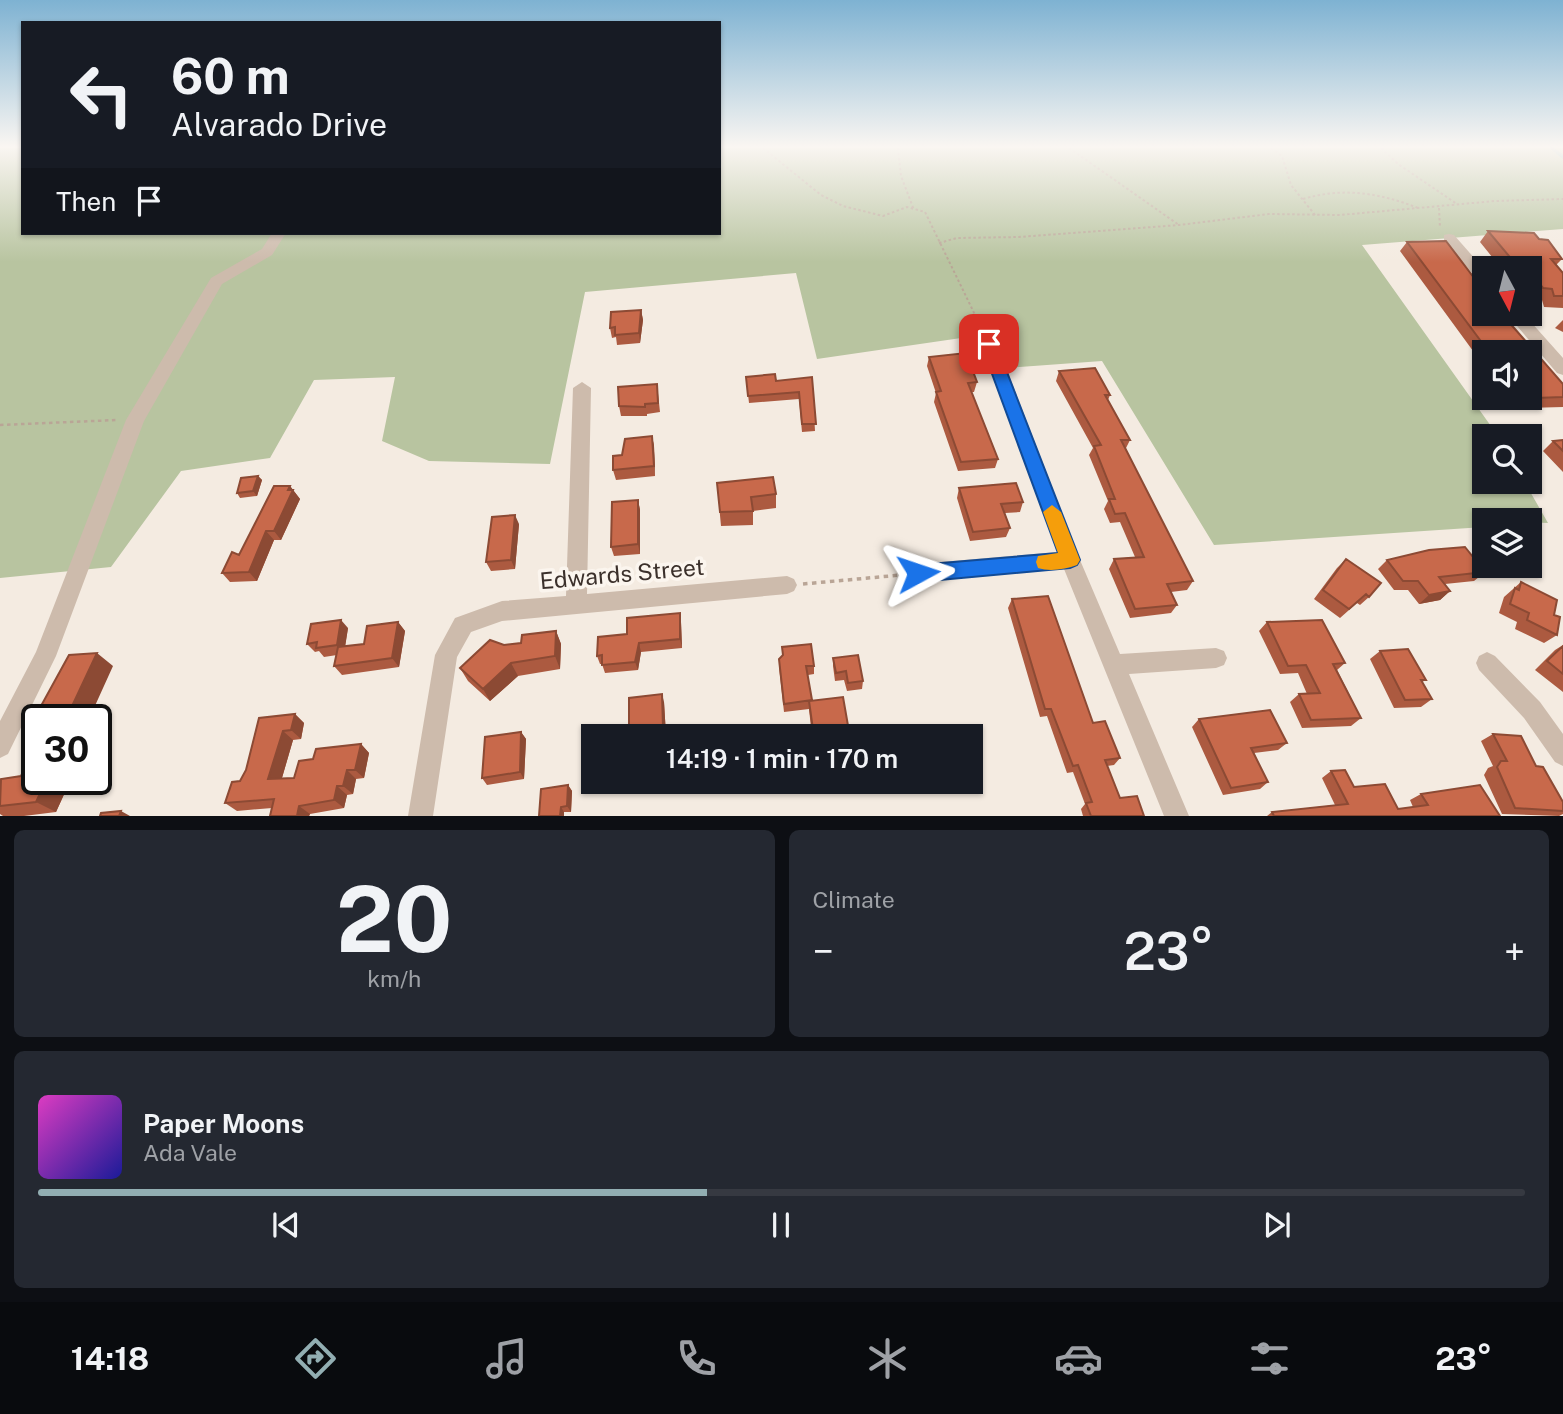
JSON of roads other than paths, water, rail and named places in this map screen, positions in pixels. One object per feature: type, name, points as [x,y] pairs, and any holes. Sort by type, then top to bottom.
[{"type":"street","points":[[0,746],[45,656],[135,420],[216,281],[267,252],[278,235]]},
{"type":"street","points":[[1449,239],[1472,265]]},
{"type":"street","points":[[1525,326],[1563,369]]},
{"type":"street","points":[[989,344],[1070,560],[1177,816]]},
{"type":"street","points":[[576,604],[582,388]]},
{"type":"street","points":[[918,573],[1070,560]]},
{"type":"street","name":"Edwards Street","points":[[420,816],[446,654],[463,625],[502,611],[788,585]]},
{"type":"street","points":[[1113,665],[1216,659]]},
{"type":"street","points":[[1487,663],[1532,710],[1563,754]]}]
